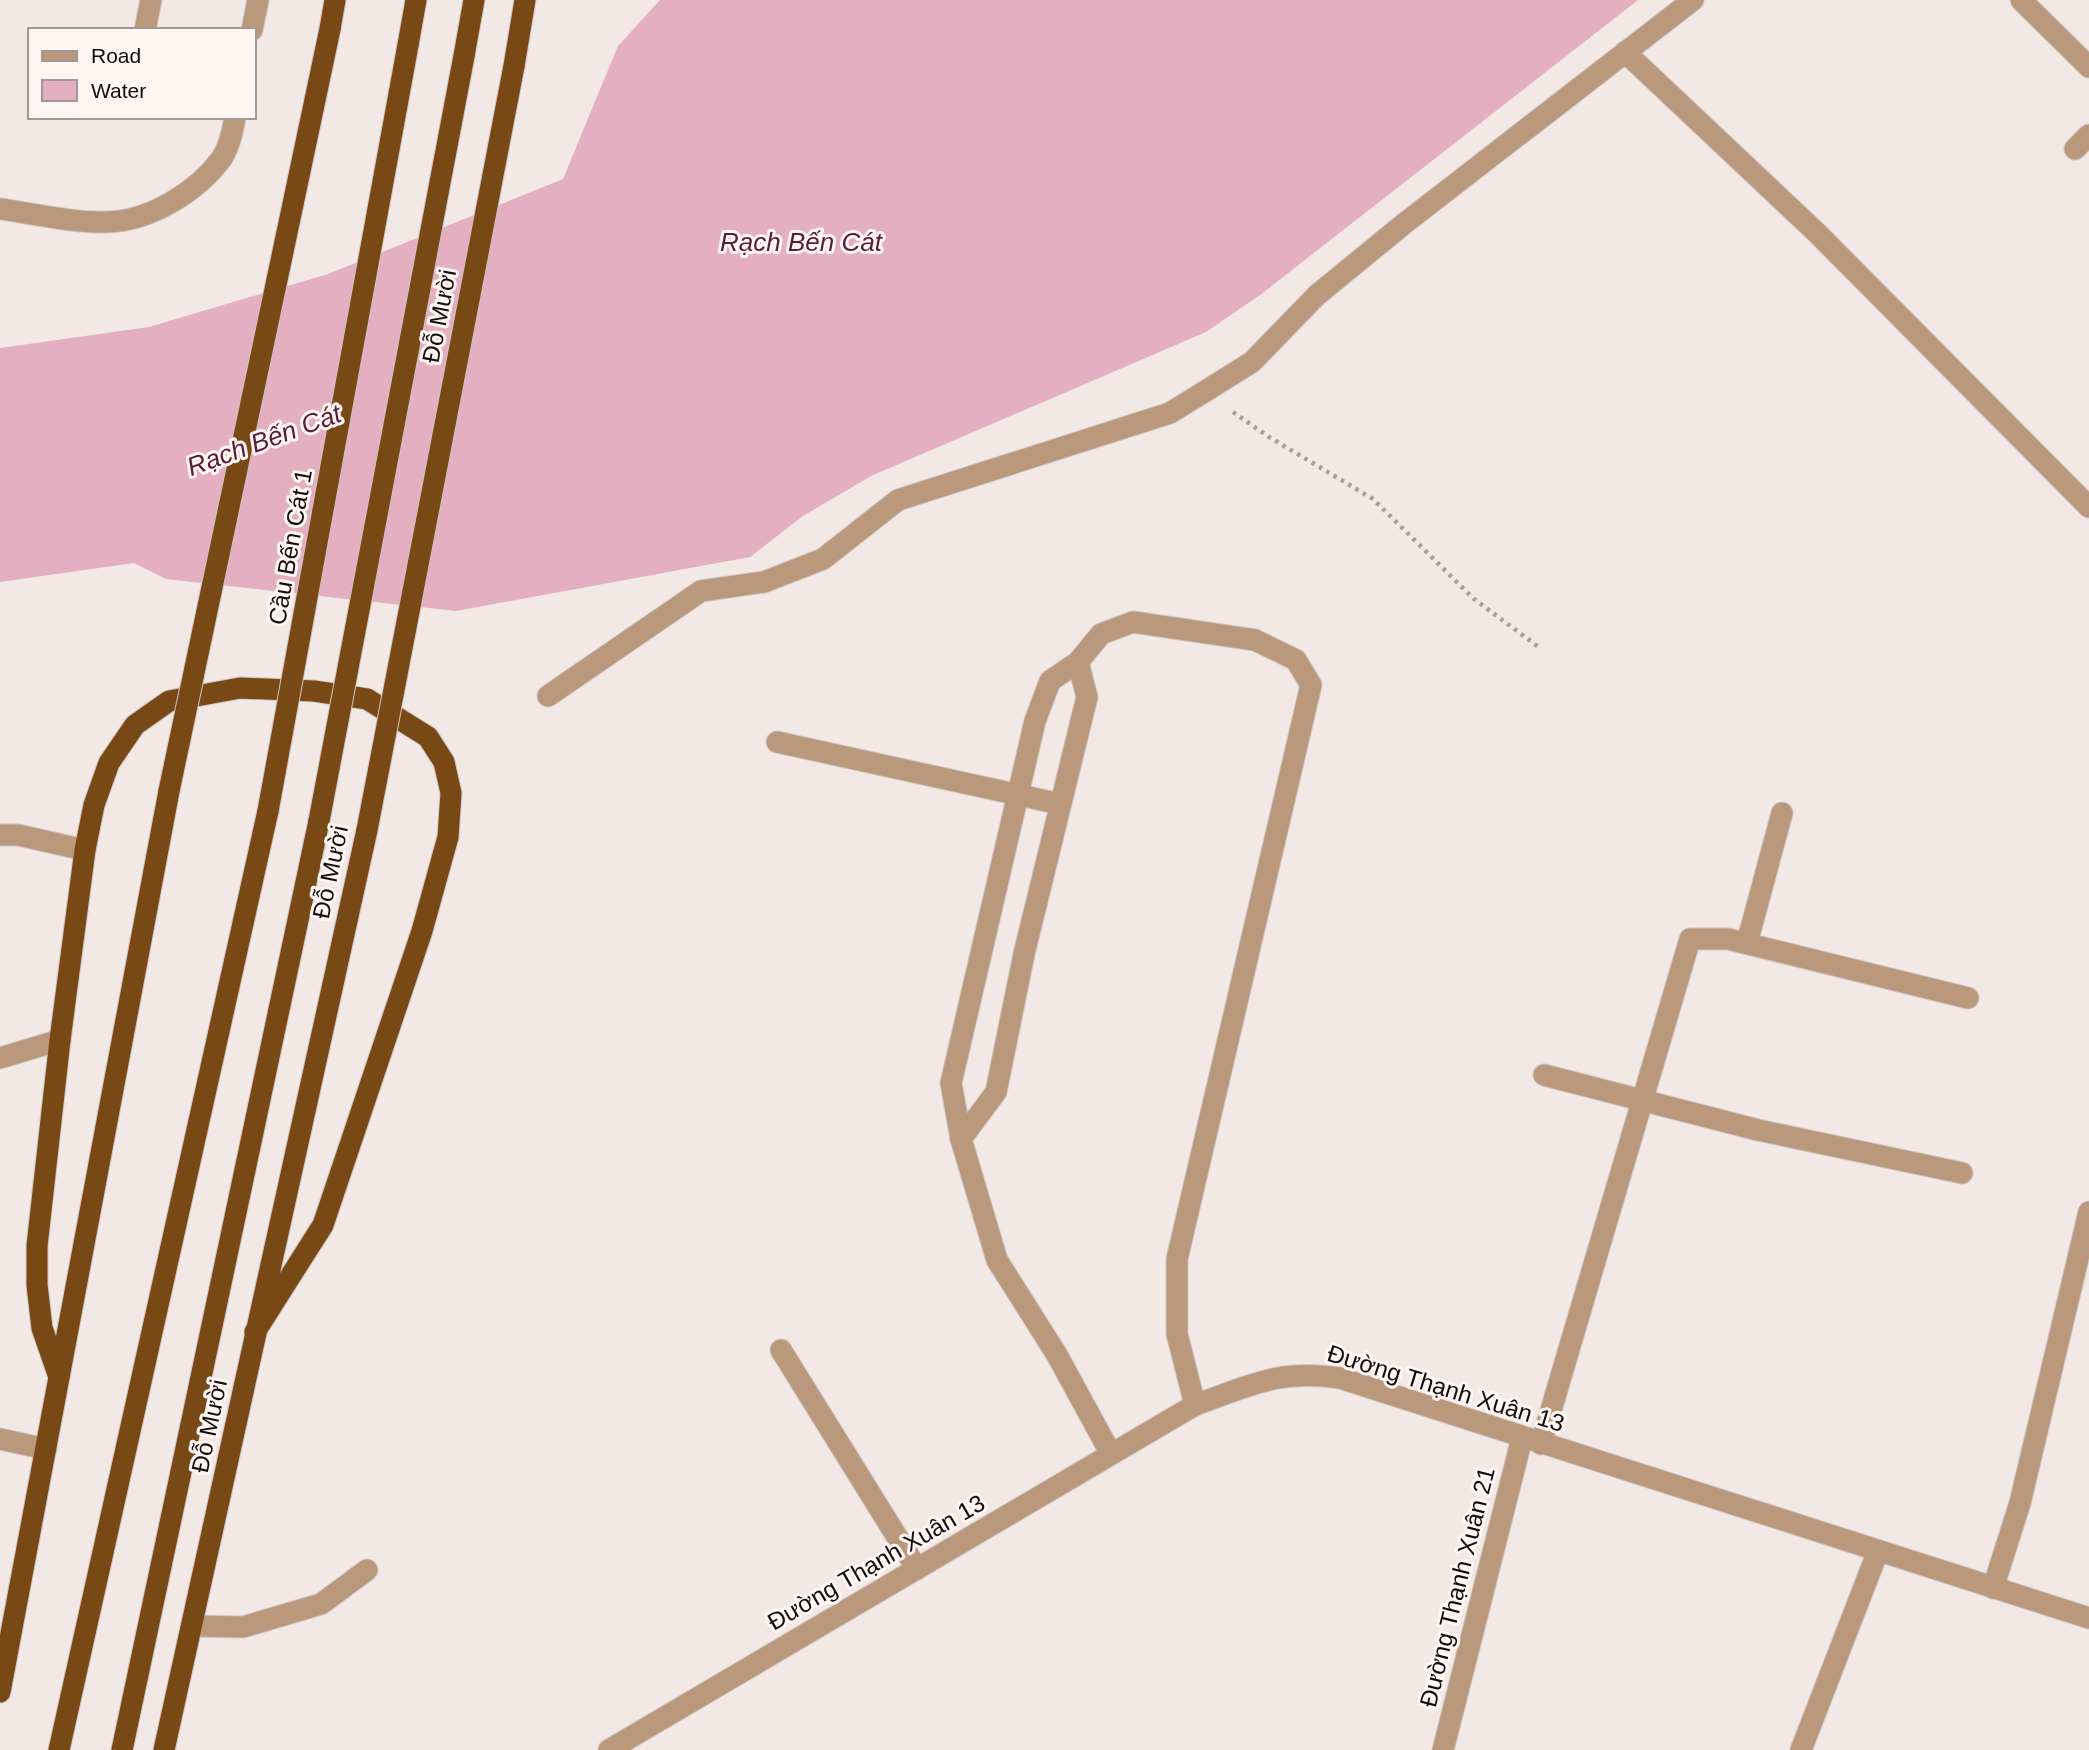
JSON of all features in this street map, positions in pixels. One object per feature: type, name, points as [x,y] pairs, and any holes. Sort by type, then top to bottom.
[{"type":"highway","points":[[0,1692],[5,1643],[46,1449],[169,791],[335,0]]},
{"type":"highway","name":"Cầu Bến Cát 1","points":[[59,1750],[268,811],[415,0]]},
{"type":"highway","name":"Đỗ Mười","points":[[122,1750],[318,821],[474,0]]},
{"type":"highway","name":"Đỗ Mười","points":[[164,1750],[194,1626],[255,1332],[367,831],[525,0]]},
{"type":"highway","points":[[59,1377],[42,1328],[37,1285],[37,1246],[60,1040],[85,850],[94,805],[109,763],[135,726],[169,701],[240,688],[314,691],[367,699],[428,737],[444,762],[452,793],[448,837],[422,931],[323,1226],[255,1332]]},
{"type":"street","points":[[145,28],[151,0]]},
{"type":"street","points":[[252,28],[258,0]]},
{"type":"street","points":[[548,696],[701,591],[764,583],[823,559],[898,500],[1170,413],[1252,362],[1317,295],[1693,0]]},
{"type":"street","points":[[2021,0],[2089,67]]},
{"type":"street","points":[[1625,52],[1817,233],[2089,507]]},
{"type":"street","points":[[0,209],[105,222],[132,219],[158,209],[198,183],[223,157],[234,119]]},
{"type":"street","points":[[1111,1454],[1057,1355],[997,1260],[961,1139],[951,1083],[1035,721],[1050,681],[1078,662],[1101,634],[1133,622],[1255,640],[1296,660],[1311,685],[1177,1259],[1177,1334],[1195,1405]]},
{"type":"street","points":[[961,1139],[996,1093],[1024,954],[1087,697],[1078,662]]},
{"type":"street","points":[[777,742],[1060,804]]},
{"type":"street","points":[[1782,813],[1747,943],[1968,998]]},
{"type":"street","points":[[0,835],[18,835],[85,850]]},
{"type":"street","name":"Đường Thạnh Xuân 21","points":[[1443,1750],[1532,1441],[1690,939],[1728,939],[1747,943]]},
{"type":"street","points":[[0,1058],[60,1040]]},
{"type":"street","points":[[1544,1075],[1758,1130],[1962,1173]]},
{"type":"street","points":[[1993,1587],[2020,1503],[2089,1212]]},
{"type":"street","points":[[782,1350],[917,1569]]},
{"type":"street","name":"Đường Thạnh Xuân 13","points":[[620,1747],[1195,1405],[1271,1377],[1306,1373],[1340,1378],[2089,1618]]},
{"type":"street","points":[[0,1439],[46,1449]]},
{"type":"street","points":[[1801,1750],[1878,1551]]},
{"type":"street","points":[[194,1626],[243,1628],[321,1604],[368,1570]]},
{"type":"path","points":[[1204,391],[1269,438],[1373,499],[1474,599],[1540,648]]},
{"type":"water","name":"Rạch Bến Cát","points":[[660,0],[1638,0],[1260,295],[1206,332],[871,476],[803,516],[750,557],[456,611],[166,579],[134,563],[0,582],[0,348],[149,327],[328,274],[563,179],[618,46]]}]
